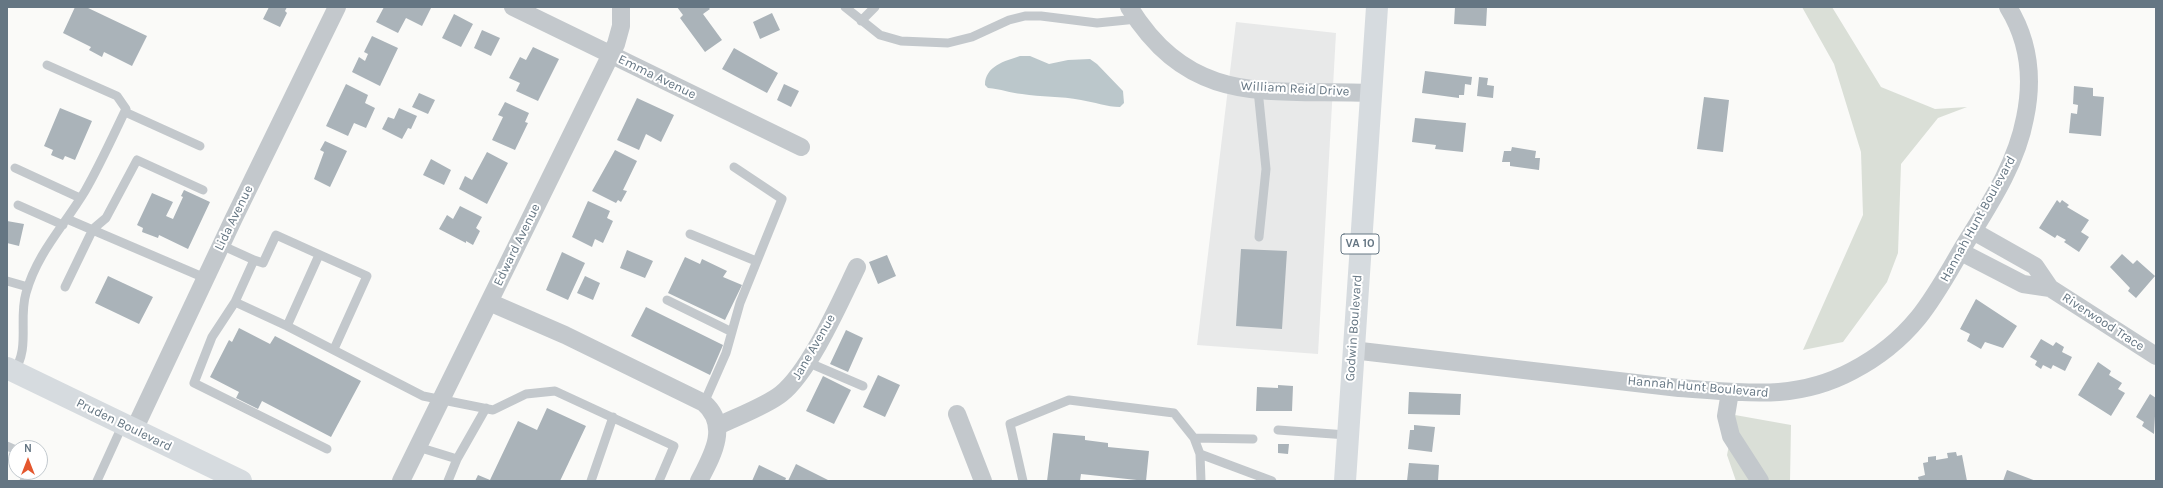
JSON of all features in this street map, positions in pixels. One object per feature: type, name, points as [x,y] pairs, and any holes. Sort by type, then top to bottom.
[{"type":"main road","name":"Godwin Boulevard","points":[[1345,481],[1352,350],[1377,7]]},
{"type":"main road","name":"Pruden Boulevard","points":[[9,373],[128,427],[241,481]]},
{"type":"street","name":"Lida Avenue","points":[[128,427],[205,278],[337,7]]},
{"type":"street","name":"Emma Avenue","points":[[513,7],[801,147]]},
{"type":"street","name":"Edward Avenue","points":[[401,481],[611,55],[621,26],[621,7]]},
{"type":"street","name":"Hannah Hunt Boulevard","points":[[1352,350],[1679,388],[1730,392],[1778,394],[1801,390],[1824,383],[1851,372],[1877,357],[1918,319],[1961,252],[2006,172],[2018,146],[2025,118],[2029,90],[2029,65],[2023,38],[2008,7]]},
{"type":"street","name":"William Reid Drive","points":[[1133,13],[1158,45],[1177,63],[1203,78],[1229,86],[1258,90],[1371,93]]},
{"type":"street","name":"Riverwood Trace","points":[[1973,231],[2035,266],[2050,288]]},
{"type":"street","name":"Riverwood Trace","points":[[1961,252],[2023,284],[2050,288],[2154,350]]},
{"type":"street","name":"Jane Avenue","points":[[718,426],[779,396],[793,384],[807,362],[857,267]]},
{"type":"street","points":[[489,302],[566,335],[704,402],[714,416],[718,426],[717,442],[699,481]]},
{"type":"street","points":[[1730,392],[1726,416],[1731,436],[1760,481]]},
{"type":"street","points":[[957,414],[983,481]]},
{"type":"lane","points":[[845,7],[860,21],[880,35],[901,40],[948,43],[972,37],[1009,20],[1024,16],[1041,16],[1097,23],[1133,13]]},
{"type":"lane","points":[[860,21],[875,7]]},
{"type":"lane","points":[[9,373],[21,360],[24,343],[22,318],[28,287],[41,256],[80,198],[126,109],[117,96],[47,65]]},
{"type":"lane","points":[[1258,90],[1266,169],[1259,237]]},
{"type":"lane","points":[[125,112],[200,146]]},
{"type":"lane","points":[[65,287],[93,229],[106,218],[137,160],[202,190]]},
{"type":"lane","points":[[704,402],[726,353],[740,302],[782,199],[734,167]]},
{"type":"lane","points":[[15,168],[80,198]]},
{"type":"lane","points":[[18,205],[65,222],[93,229],[205,278]]},
{"type":"lane","points":[[690,234],[756,261]]},
{"type":"lane","points":[[221,245],[263,263],[276,235],[367,276],[334,349]]},
{"type":"lane","points":[[286,326],[319,255]]},
{"type":"lane","points":[[254,260],[235,302],[212,337],[194,383],[327,449]]},
{"type":"lane","points":[[7,281],[28,287]]},
{"type":"lane","points":[[667,300],[732,332]]},
{"type":"lane","points":[[235,302],[334,349],[423,396],[441,401],[493,410],[526,394],[555,391],[674,446],[659,481]]},
{"type":"lane","points":[[807,362],[864,386]]},
{"type":"lane","points":[[1023,481],[1010,424],[1069,400],[1174,412],[1194,438],[1200,454],[1201,481]]},
{"type":"lane","points":[[448,481],[457,459],[486,408]]},
{"type":"lane","points":[[591,481],[613,417]]},
{"type":"lane","points":[[97,481],[128,427]]},
{"type":"lane","points":[[1278,430],[1347,435]]},
{"type":"lane","points":[[1194,438],[1253,439]]},
{"type":"lane","points":[[418,447],[457,459]]},
{"type":"lane","points":[[1200,454],[1272,481]]},
{"type":"shaded area","points":[[1802,7],[1832,7],[1881,87],[1935,109],[1967,107],[1938,118],[1901,164],[1898,253],[1887,282],[1843,342],[1803,350],[1863,215],[1861,152],[1834,64]]},
{"type":"shaded area","points":[[1236,22],[1336,33],[1318,354],[1197,345]]},
{"type":"shaded area","points":[[1020,56],[1030,56],[1049,64],[1068,60],[1090,59],[1097,64],[1123,91],[1124,103],[1120,107],[1110,106],[1074,99],[1036,96],[988,88],[985,85],[988,73],[992,69],[1002,62]]},
{"type":"shaded area","points":[[1735,415],[1791,425],[1790,481],[1736,481],[1727,455]]},
{"type":"building","points":[[75,7],[86,7],[147,36],[132,66],[104,52],[102,57],[89,50],[91,47],[63,33]]},
{"type":"building","points":[[269,7],[287,7],[285,11],[287,13],[280,27],[263,19]]},
{"type":"building","points":[[384,7],[431,8],[422,26],[406,18],[398,33],[376,22]]},
{"type":"building","points":[[677,7],[708,7],[710,9],[703,14],[722,40],[705,52],[680,18],[683,15]]},
{"type":"building","points":[[1455,7],[1487,8],[1486,26],[1454,24]]},
{"type":"building","points":[[772,13],[780,30],[760,39],[753,22]]},
{"type":"building","points":[[454,14],[473,24],[461,47],[442,38]]},
{"type":"building","points":[[482,30],[500,38],[491,56],[474,48]]},
{"type":"building","points":[[372,36],[398,48],[380,86],[352,72],[359,57],[365,61],[368,54],[364,52]]},
{"type":"building","points":[[533,47],[559,59],[538,101],[516,91],[520,83],[509,78],[520,57],[526,60]]},
{"type":"building","points":[[734,48],[778,73],[767,93],[722,69]]},
{"type":"building","points":[[1425,71],[1472,77],[1471,85],[1465,84],[1464,95],[1459,95],[1459,98],[1422,93]]},
{"type":"building","points":[[1479,77],[1488,78],[1487,85],[1494,86],[1493,98],[1477,96]]},
{"type":"building","points":[[346,84],[368,95],[365,103],[375,108],[366,128],[354,123],[348,136],[326,126]]},
{"type":"building","points":[[784,84],[799,91],[791,107],[777,100]]},
{"type":"building","points":[[2074,86],[2093,88],[2093,96],[2104,97],[2101,136],[2069,133],[2071,113],[2077,114],[2078,105],[2073,104]]},
{"type":"building","points":[[419,93],[435,100],[428,114],[412,107]]},
{"type":"building","points":[[1704,97],[1729,100],[1723,152],[1697,149]]},
{"type":"building","points":[[637,98],[674,115],[661,142],[646,134],[639,150],[617,140]]},
{"type":"building","points":[[505,102],[529,113],[525,122],[528,123],[515,150],[492,140],[503,117],[498,115]]},
{"type":"building","points":[[60,108],[92,121],[75,160],[65,156],[63,160],[51,155],[53,150],[44,146]]},
{"type":"building","points":[[399,108],[417,116],[411,129],[408,128],[402,139],[382,129],[388,117],[394,119]]},
{"type":"building","points":[[1415,118],[1466,123],[1463,152],[1435,149],[1436,145],[1412,142]]},
{"type":"building","points":[[325,141],[347,151],[330,187],[314,179],[324,152],[320,150]]},
{"type":"building","points":[[1512,147],[1536,151],[1535,158],[1540,158],[1539,170],[1510,166],[1510,162],[1502,162],[1504,151],[1511,151]]},
{"type":"building","points":[[615,150],[637,161],[623,190],[627,191],[621,202],[618,200],[616,203],[592,191]]},
{"type":"building","points":[[487,152],[508,163],[487,204],[459,189],[465,176],[472,180]]},
{"type":"building","points":[[431,159],[451,170],[444,185],[423,175]]},
{"type":"building","points":[[184,190],[210,202],[188,249],[159,235],[158,238],[142,232],[143,228],[137,225],[152,193],[173,202],[166,216],[173,219],[183,197],[181,196]]},
{"type":"building","points":[[2057,200],[2060,203],[2062,200],[2069,205],[2067,207],[2089,220],[2081,232],[2089,237],[2079,252],[2064,242],[2066,240],[2057,235],[2055,238],[2039,228]]},
{"type":"building","points":[[588,201],[610,211],[607,218],[613,221],[603,243],[595,239],[592,247],[572,237]]},
{"type":"building","points":[[460,206],[482,217],[476,228],[480,231],[473,245],[439,229],[447,215],[453,219]]},
{"type":"building","points":[[7,221],[24,224],[19,246],[7,243]]},
{"type":"building","points":[[1241,249],[1287,251],[1282,329],[1236,326]]},
{"type":"building","points":[[627,250],[653,261],[645,278],[620,268]]},
{"type":"building","points":[[562,252],[585,263],[568,300],[546,290]]},
{"type":"building","points":[[2122,254],[2133,264],[2137,260],[2155,276],[2136,298],[2128,291],[2130,288],[2110,267]]},
{"type":"building","points":[[887,255],[896,276],[878,284],[869,262]]},
{"type":"building","points":[[685,257],[700,264],[702,259],[727,271],[723,277],[742,285],[725,320],[668,293]]},
{"type":"building","points":[[108,276],[153,297],[139,324],[95,303]]},
{"type":"building","points":[[585,276],[600,283],[593,300],[577,293]]},
{"type":"building","points":[[1976,299],[2017,326],[2003,348],[1985,342],[1981,349],[1967,341],[1970,334],[1960,329]]},
{"type":"building","points":[[646,307],[723,345],[710,375],[631,336]]},
{"type":"building","points":[[239,328],[270,344],[275,336],[361,381],[331,437],[262,401],[258,409],[236,398],[239,392],[210,377],[229,340],[232,342]]},
{"type":"building","points":[[846,330],[863,338],[848,372],[830,364]]},
{"type":"building","points":[[2041,339],[2053,346],[2056,342],[2064,347],[2062,352],[2072,357],[2065,371],[2053,365],[2051,369],[2043,365],[2041,369],[2035,365],[2037,361],[2030,357]]},
{"type":"building","points":[[2098,362],[2111,371],[2109,375],[2122,383],[2118,389],[2125,393],[2111,416],[2078,395]]},
{"type":"building","points":[[878,375],[900,385],[885,417],[863,407]]},
{"type":"building","points":[[823,376],[851,390],[834,424],[806,411]]},
{"type":"building","points":[[1278,385],[1293,386],[1292,411],[1256,411],[1257,387],[1278,388]]},
{"type":"building","points":[[1409,392],[1461,394],[1460,415],[1408,414]]},
{"type":"building","points":[[2150,394],[2156,398],[2154,434],[2142,426],[2144,422],[2136,417]]},
{"type":"building","points":[[547,408],[586,426],[560,481],[475,481],[478,475],[490,480],[518,421],[537,430]]},
{"type":"building","points":[[1414,425],[1435,427],[1432,452],[1408,449],[1410,430],[1414,430]]},
{"type":"building","points":[[1053,433],[1085,436],[1085,440],[1108,443],[1108,447],[1149,451],[1146,481],[1081,474],[1080,481],[1047,481]]},
{"type":"building","points":[[1278,444],[1289,444],[1288,454],[1278,453]]},
{"type":"building","points":[[1956,452],[1957,456],[1962,455],[1967,481],[1919,481],[1918,477],[1925,475],[1923,463],[1928,462],[1928,457],[1936,456],[1936,460],[1948,458],[1947,453]]},
{"type":"building","points":[[1409,463],[1439,465],[1438,481],[1407,481]]},
{"type":"building","points":[[796,464],[830,481],[788,481]]},
{"type":"building","points":[[759,465],[786,478],[785,481],[752,481]]},
{"type":"building","points":[[2007,470],[2036,481],[2003,481]]}]
